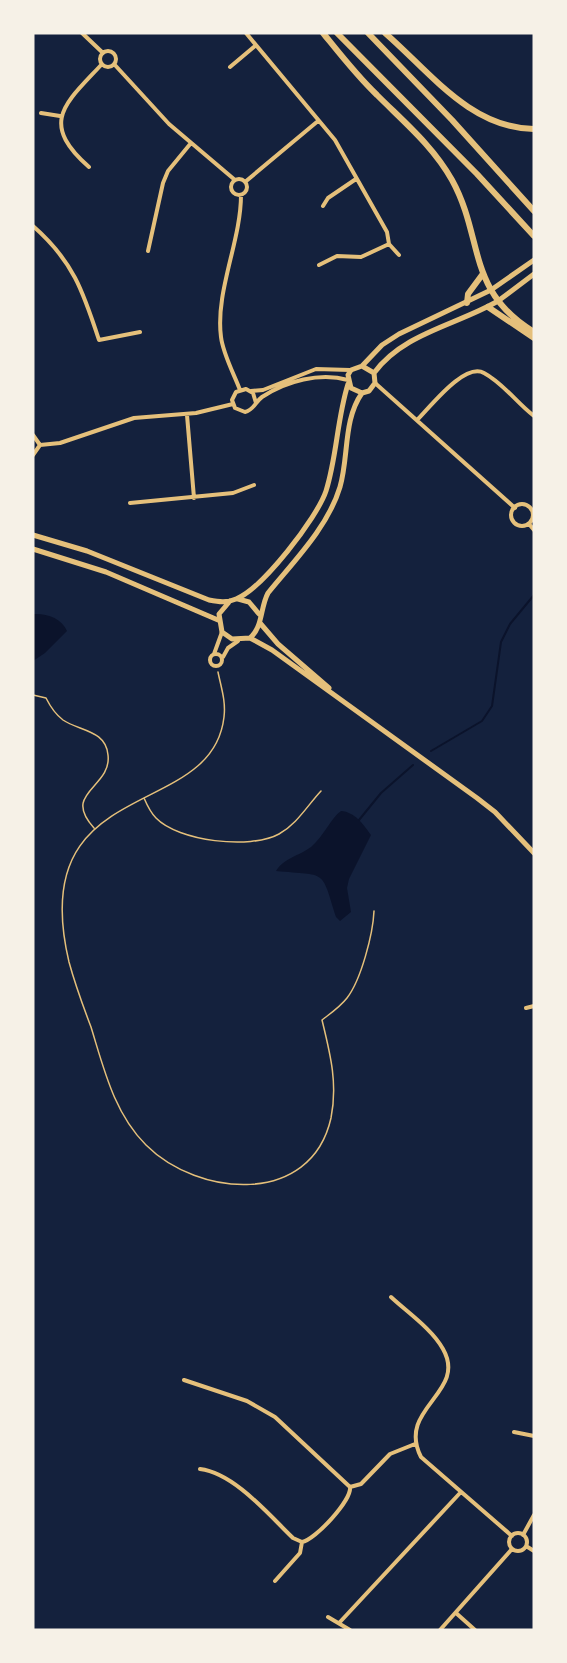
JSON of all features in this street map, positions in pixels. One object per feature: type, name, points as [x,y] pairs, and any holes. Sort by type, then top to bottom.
[{"type":"highway","points":[[323,33],[377,95],[414,130],[443,167],[465,208],[482,275],[498,301],[516,320],[534,332]]},
{"type":"highway","points":[[337,33],[477,174],[534,236]]},
{"type":"highway","points":[[368,33],[534,210]]},
{"type":"highway","points":[[385,33],[472,111],[501,124],[534,129]]},
{"type":"highway","points":[[467,303],[468,294],[482,275]]},
{"type":"highway","points":[[488,307],[534,338]]},
{"type":"main road","points":[[33,535],[87,551],[209,600],[238,599],[264,579],[320,505],[332,470],[337,424],[351,370],[362,366],[382,345],[399,334],[492,290],[532,261]]},
{"type":"main road","points":[[348,382],[354,391],[362,393],[369,391],[375,383],[374,373],[381,364],[406,344],[488,307],[534,274]]},
{"type":"main road","points":[[362,366],[374,373]]},
{"type":"main road","points":[[339,698],[278,644],[260,623],[259,614],[268,593],[312,539],[336,498],[352,410],[362,393]]},
{"type":"main road","points":[[33,549],[106,572],[218,620]]},
{"type":"main road","points":[[238,599],[249,602],[259,614]]},
{"type":"main road","points":[[230,601],[221,609],[218,620],[222,632],[238,641],[250,638],[263,644],[495,812],[534,853]]},
{"type":"main road","points":[[250,638],[260,623]]},
{"type":"street","points":[[82,33],[103,52],[113,53],[116,60],[114,64],[110,67],[102,64]]},
{"type":"street","points":[[246,33],[335,140],[387,232],[389,244],[399,255]]},
{"type":"street","points":[[230,68],[255,46]]},
{"type":"street","points":[[102,64],[100,58],[103,52]]},
{"type":"street","points":[[89,167],[65,139],[60,116],[69,99],[102,64]]},
{"type":"street","points":[[114,64],[191,144],[224,168],[235,180],[245,182]]},
{"type":"street","points":[[41,113],[60,116]]},
{"type":"street","points":[[245,182],[318,121]]},
{"type":"street","points":[[148,251],[163,183],[168,171],[191,144]]},
{"type":"street","points":[[323,206],[328,198],[356,179]]},
{"type":"street","points":[[235,180],[231,189],[236,195],[241,195],[246,191],[245,182]]},
{"type":"street","points":[[240,390],[220,338],[222,306],[241,215],[241,195]]},
{"type":"street","points":[[33,226],[58,250],[73,270],[99,340],[140,332]]},
{"type":"street","points":[[319,265],[337,256],[361,257],[389,244]]},
{"type":"street","points":[[240,390],[263,390],[316,369],[351,370]]},
{"type":"street","points":[[418,419],[461,376],[473,370],[485,373],[534,416]]},
{"type":"street","points":[[240,390],[234,396],[233,404],[237,410],[245,412],[252,410],[264,396],[315,376],[325,375],[348,382]]},
{"type":"street","points":[[375,383],[418,419],[514,508]]},
{"type":"street","points":[[251,391],[256,403]]},
{"type":"street","points":[[33,455],[40,445],[60,443],[134,418],[188,414],[233,404]]},
{"type":"street","points":[[188,414],[194,498]]},
{"type":"street","points":[[33,435],[40,445]]},
{"type":"street","points":[[130,503],[233,493],[254,485]]},
{"type":"street","points":[[514,508],[524,504],[531,508],[533,515],[529,524]]},
{"type":"street","points":[[514,508],[512,516],[515,523],[521,526],[529,524]]},
{"type":"street","points":[[529,524],[534,530]]},
{"type":"street","points":[[218,672],[216,666],[210,662],[220,643],[222,632]]},
{"type":"street","points":[[216,666],[220,665],[228,648],[238,641]]},
{"type":"street","points":[[213,654],[219,654],[223,659]]},
{"type":"street","points":[[526,1008],[534,1006]]},
{"type":"street","points":[[391,1297],[442,1346],[448,1364],[445,1385],[417,1421],[415,1444],[427,1465],[512,1536]]},
{"type":"street","points":[[184,1380],[247,1401],[275,1417],[351,1487]]},
{"type":"street","points":[[514,1432],[534,1436]]},
{"type":"street","points":[[351,1487],[361,1484],[390,1454],[415,1444]]},
{"type":"street","points":[[200,1469],[214,1471],[229,1479],[293,1538],[302,1542],[312,1538],[347,1500],[351,1487]]},
{"type":"street","points":[[340,1622],[460,1493]]},
{"type":"street","points":[[534,1515],[523,1535],[526,1546],[534,1551]]},
{"type":"street","points":[[512,1549],[509,1543],[512,1536],[518,1533],[523,1535]]},
{"type":"street","points":[[275,1581],[300,1553],[302,1542]]},
{"type":"street","points":[[512,1549],[521,1551],[526,1546]]},
{"type":"street","points":[[440,1630],[512,1549]]},
{"type":"street","points":[[456,1613],[475,1630]]},
{"type":"street","points":[[328,1617],[340,1622],[350,1630]]},
{"type":"lane","points":[[218,672],[225,710],[223,724],[213,749],[191,772],[116,812],[94,829],[76,853],[65,880],[63,916],[70,964],[116,1101],[132,1129],[153,1150],[183,1170],[214,1182],[242,1186],[267,1183],[293,1171],[316,1148],[330,1119],[334,1068],[322,1020],[340,1006],[354,988],[372,930],[374,911]]},
{"type":"lane","points":[[33,695],[46,698],[59,716],[96,734],[108,752],[106,770],[87,792],[82,805],[84,815],[94,829]]},
{"type":"lane","points":[[143,797],[151,812],[167,826],[222,842],[238,844],[262,841],[285,831],[301,816],[321,791]]},
{"type":"water","points":[[33,614],[53,617],[65,626],[67,631],[45,653],[33,661]]},
{"type":"water","points":[[341,811],[355,816],[371,835],[349,879],[347,888],[351,912],[340,921],[336,917],[324,882],[320,878],[305,873],[276,871],[287,860],[311,847]]},
{"type":"waterway","points":[[431,751],[482,721],[492,706],[501,642],[510,624],[534,595]]},
{"type":"waterway","points":[[359,820],[381,793],[413,765]]}]
